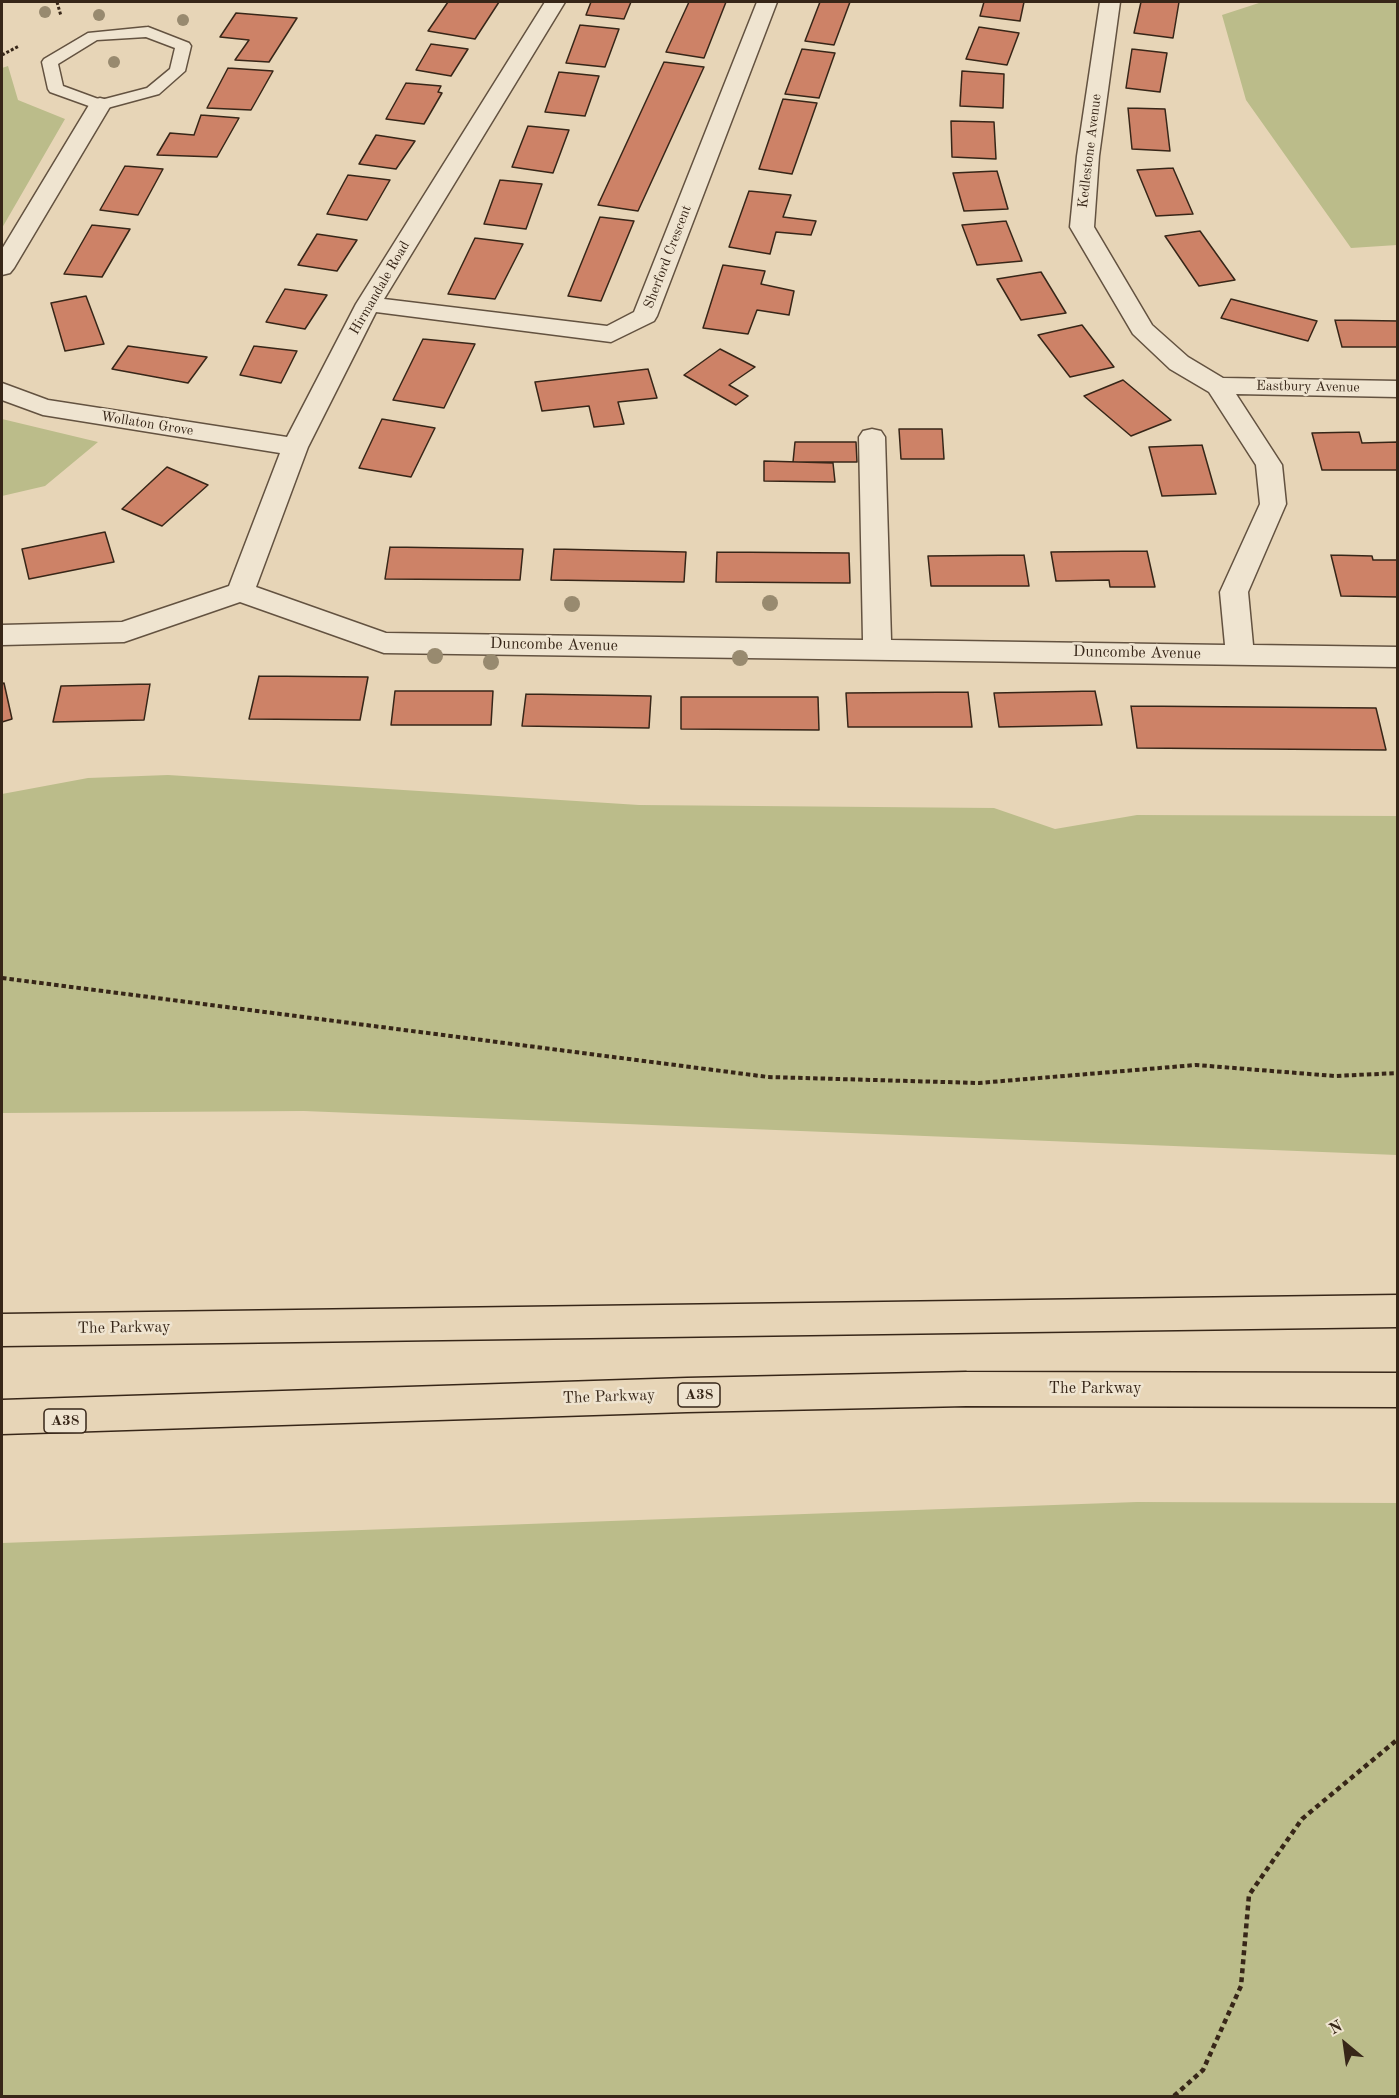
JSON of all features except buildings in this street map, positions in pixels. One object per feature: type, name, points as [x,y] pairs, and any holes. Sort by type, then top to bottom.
[{"type":"highway","name":"The Parkway","points":[[2,1330],[872,1316],[1398,1311]]},
{"type":"highway","name":"The Parkway","points":[[2,1417],[675,1395],[966,1389],[1398,1390]]},
{"type":"highway","name":"A38","points":[[2,1428],[129,1413]]},
{"type":"street","name":"Hirmandale Road","points":[[240,592],[296,447],[369,304],[555,2]]},
{"type":"street","name":"Sherford Crescent","points":[[369,304],[611,334],[645,316],[767,2]]},
{"type":"street","name":"Kedlestone Avenue","points":[[1110,2],[1088,156],[1082,227],[1142,328],[1179,363],[1218,386],[1269,465],[1272,504],[1234,592],[1240,655]]},
{"type":"street","points":[[2,268],[100,105]]},
{"type":"street","name":"Eastbury Avenue","points":[[1218,386],[1398,389]]},
{"type":"street","name":"Wollaton Grove","points":[[2,391],[43,407],[296,447]]},
{"type":"street","points":[[872,437],[877,650]]},
{"type":"street","points":[[2,635],[124,632],[240,592]]},
{"type":"street","name":"Duncombe Avenue","points":[[240,592],[384,643],[1398,657]]},
{"type":"lane","points":[[148,33],[183,46],[177,71],[153,91],[100,105],[56,89],[50,62],[93,36],[148,33]]},
{"type":"path","points":[[2,978],[768,1077],[979,1083],[1196,1065],[1335,1076],[1398,1073]]},
{"type":"path","points":[[1174,2097],[1203,2070],[1241,1986],[1250,1895],[1302,1819],[1398,1738]]},
{"type":"green space","points":[[1262,2],[1397,2],[1397,245],[1351,248],[1246,100],[1222,15]]},
{"type":"green space","points":[[8,66],[18,100],[65,119],[2,228],[2,68]]},
{"type":"green space","points":[[2,419],[98,442],[45,486],[2,496]]},
{"type":"green space","points":[[168,775],[639,805],[994,808],[1055,829],[1137,815],[1397,816],[1397,1155],[304,1111],[2,1113],[2,794],[88,778]]},
{"type":"green space","points":[[1137,1502],[1397,1503],[1397,2096],[2,2096],[2,1543]]}]
